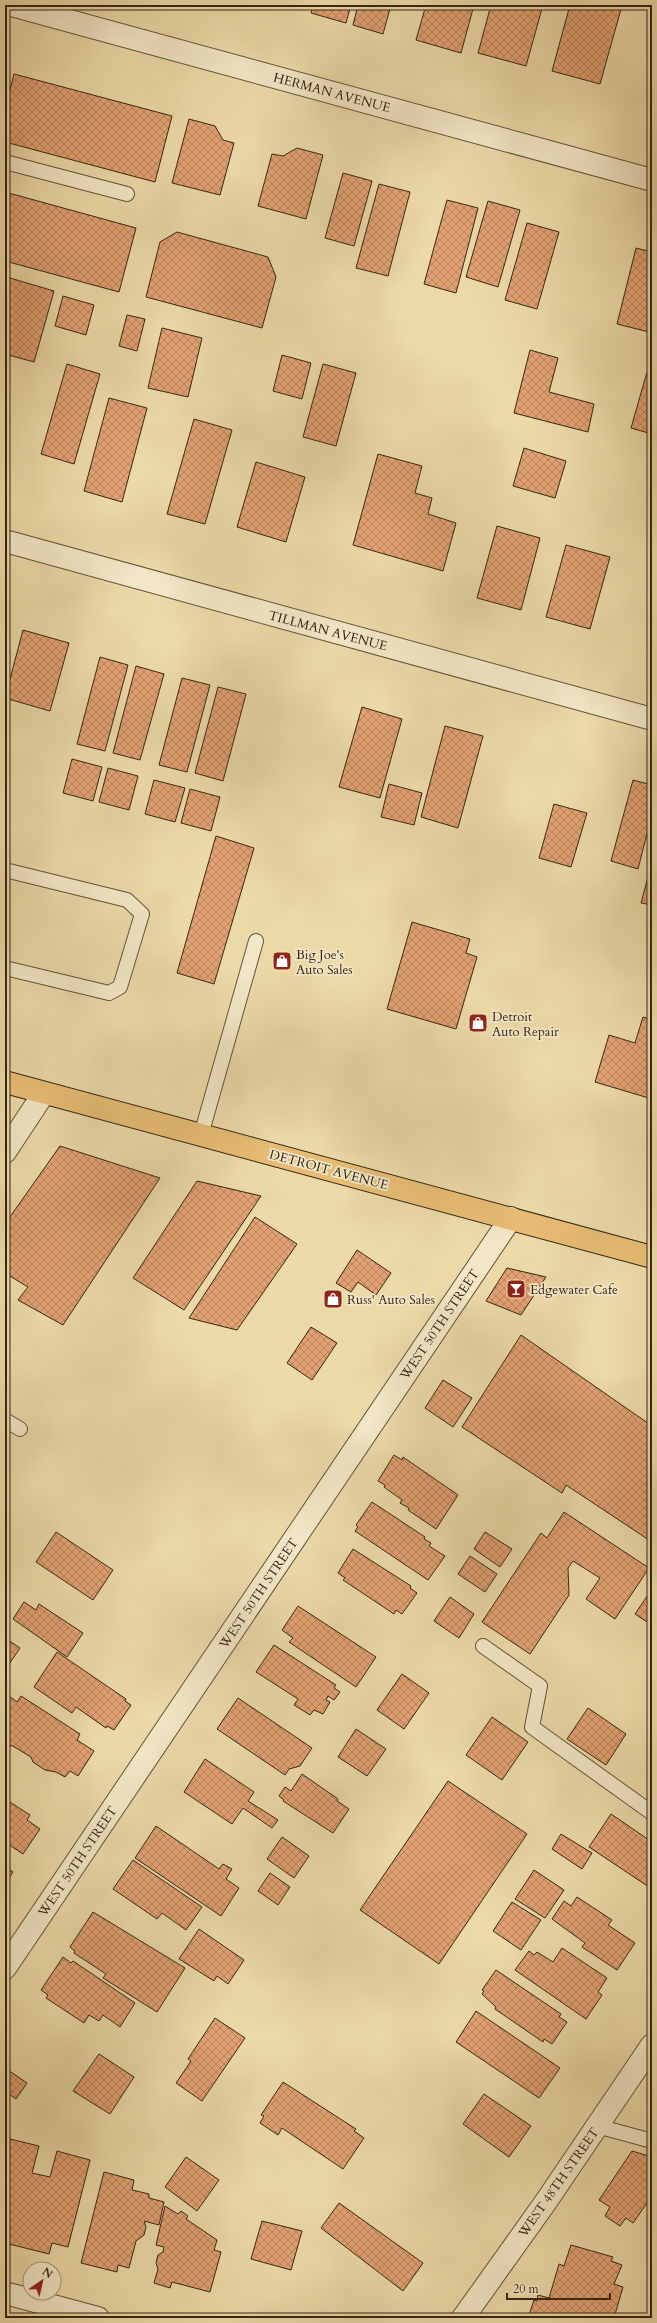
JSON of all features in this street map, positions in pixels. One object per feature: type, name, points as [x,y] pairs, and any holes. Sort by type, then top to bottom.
[{"type":"main road","name":"DETROIT AVENUE","points":[[5,1082],[652,1257]]},
{"type":"street","name":"HERMAN AVENUE","points":[[11,5],[652,180]]},
{"type":"street","name":"TILLMAN AVENUE","points":[[5,541],[652,719]]},
{"type":"street","points":[[5,1152],[44,1092]]},
{"type":"street","name":"WEST 50TH STREET","points":[[5,1968],[511,1218]]},
{"type":"street","name":"WEST 48TH STREET","points":[[463,2318],[597,2126],[652,2044]]},
{"type":"street","points":[[5,2293],[98,2318]]},
{"type":"lane","points":[[5,162],[127,194]]},
{"type":"lane","points":[[5,870],[127,900],[142,914],[120,987],[109,993],[5,968]]},
{"type":"lane","points":[[201,1135],[256,941]]},
{"type":"lane","points":[[5,1420],[20,1429]]},
{"type":"lane","points":[[483,1646],[540,1686],[532,1727],[652,1813]]},
{"type":"lane","points":[[597,2126],[652,2141]]},
{"type":"building","points":[[313,5],[351,5],[346,23],[311,13]]},
{"type":"building","points":[[358,5],[391,5],[383,34],[353,25]]},
{"type":"building","points":[[426,5],[474,5],[461,53],[416,40]]},
{"type":"building","points":[[491,5],[543,5],[526,66],[478,53]]},
{"type":"building","points":[[570,5],[608,5],[621,9],[600,84],[552,71]]},
{"type":"building","points":[[14,74],[172,116],[155,182],[5,142],[5,110]]},
{"type":"building","points":[[189,119],[215,126],[223,140],[234,143],[220,195],[172,183]]},
{"type":"building","points":[[297,148],[323,155],[306,219],[258,206],[272,154],[283,156]]},
{"type":"building","points":[[343,173],[372,181],[354,246],[325,238]]},
{"type":"building","points":[[379,184],[410,192],[388,276],[356,268]]},
{"type":"building","points":[[5,192],[136,228],[119,292],[5,261]]},
{"type":"building","points":[[447,200],[478,208],[456,293],[424,284]]},
{"type":"building","points":[[488,201],[520,210],[498,287],[466,277]]},
{"type":"building","points":[[527,223],[559,232],[537,309],[505,300]]},
{"type":"building","points":[[177,232],[268,257],[276,277],[262,328],[146,297],[160,242]]},
{"type":"building","points":[[636,248],[652,252],[652,321],[649,332],[617,324]]},
{"type":"building","points":[[10,278],[54,291],[34,362],[5,354],[5,296]]},
{"type":"building","points":[[63,296],[94,305],[86,335],[55,326]]},
{"type":"building","points":[[127,315],[145,319],[137,351],[119,346]]},
{"type":"building","points":[[162,328],[202,338],[188,397],[148,388]]},
{"type":"building","points":[[530,350],[558,358],[549,392],[594,404],[588,432],[514,413]]},
{"type":"building","points":[[282,355],[311,363],[302,399],[273,391]]},
{"type":"building","points":[[67,364],[100,374],[74,464],[41,454]]},
{"type":"building","points":[[323,364],[356,373],[336,446],[303,437]]},
{"type":"building","points":[[647,372],[652,373],[652,434],[631,428]]},
{"type":"building","points":[[109,398],[147,408],[122,502],[84,491]]},
{"type":"building","points":[[194,419],[232,430],[205,524],[167,514]]},
{"type":"building","points":[[524,448],[566,461],[555,498],[513,486]]},
{"type":"building","points":[[378,454],[422,466],[415,493],[432,498],[428,514],[456,523],[443,571],[353,545]]},
{"type":"building","points":[[256,462],[305,477],[286,542],[237,527]]},
{"type":"building","points":[[497,526],[540,538],[521,610],[477,598]]},
{"type":"building","points":[[566,545],[610,557],[590,629],[546,617]]},
{"type":"building","points":[[23,630],[69,643],[50,711],[5,698]]},
{"type":"building","points":[[100,657],[128,665],[105,751],[77,744]]},
{"type":"building","points":[[136,666],[164,674],[140,760],[113,753]]},
{"type":"building","points":[[182,678],[210,685],[187,772],[159,765]]},
{"type":"building","points":[[218,687],[246,694],[223,781],[195,773]]},
{"type":"building","points":[[362,707],[402,719],[380,798],[339,787]]},
{"type":"building","points":[[445,726],[483,736],[458,828],[421,817]]},
{"type":"building","points":[[72,759],[102,767],[93,801],[63,793]]},
{"type":"building","points":[[108,768],[138,776],[129,810],[99,802]]},
{"type":"building","points":[[154,780],[185,788],[175,822],[145,814]]},
{"type":"building","points":[[633,780],[652,785],[652,814],[638,869],[611,861]]},
{"type":"building","points":[[389,784],[422,793],[414,825],[381,817]]},
{"type":"building","points":[[190,789],[220,797],[211,831],[181,823]]},
{"type":"building","points":[[554,804],[587,813],[571,867],[539,858]]},
{"type":"building","points":[[216,836],[254,848],[214,984],[177,973]]},
{"type":"building","points":[[652,862],[652,905],[641,903]]},
{"type":"building","points":[[412,922],[470,939],[466,953],[477,957],[456,1029],[387,1009]]},
{"type":"building","points":[[643,1017],[652,1020],[652,1099],[595,1082],[609,1035],[635,1043]]},
{"type":"building","points":[[60,1146],[160,1178],[63,1325],[18,1300],[28,1287],[5,1273],[5,1224]]},
{"type":"building","points":[[197,1181],[261,1196],[184,1310],[133,1278]]},
{"type":"building","points":[[255,1217],[297,1244],[237,1330],[189,1318]]},
{"type":"building","points":[[357,1250],[391,1273],[376,1295],[358,1282],[351,1292],[336,1283]]},
{"type":"building","name":"Edgewater Cafe","points":[[507,1268],[546,1277],[521,1315],[486,1301]]},
{"type":"building","points":[[311,1327],[337,1343],[312,1380],[287,1363]]},
{"type":"building","points":[[521,1335],[652,1426],[652,1535],[649,1540],[566,1485],[562,1493],[462,1427]]},
{"type":"building","points":[[443,1380],[472,1398],[453,1427],[425,1408]]},
{"type":"building","points":[[394,1455],[402,1460],[403,1457],[458,1495],[436,1529],[408,1510],[409,1508],[400,1503],[402,1500],[384,1487],[385,1485],[378,1481]]},
{"type":"building","points":[[372,1502],[425,1537],[424,1539],[431,1543],[429,1546],[445,1556],[428,1580],[355,1531],[358,1527],[356,1525]]},
{"type":"building","points":[[564,1512],[649,1568],[615,1619],[586,1599],[600,1578],[573,1561],[568,1568],[569,1595],[530,1654],[482,1622],[541,1533],[547,1538]]},
{"type":"building","points":[[56,1532],[113,1570],[93,1600],[36,1562]]},
{"type":"building","points":[[485,1532],[512,1549],[500,1567],[474,1549]]},
{"type":"building","points":[[353,1549],[411,1586],[410,1588],[417,1593],[402,1614],[396,1610],[394,1614],[343,1580],[345,1578],[338,1573]]},
{"type":"building","points":[[470,1556],[497,1574],[485,1592],[458,1574]]},
{"type":"building","points":[[652,1589],[652,1625],[635,1614]]},
{"type":"building","points":[[450,1597],[474,1614],[459,1638],[434,1621]]},
{"type":"building","points":[[24,1602],[36,1610],[39,1604],[83,1633],[67,1657],[13,1619]]},
{"type":"building","points":[[298,1606],[376,1657],[356,1687],[289,1642],[293,1638],[282,1630]]},
{"type":"building","points":[[5,1638],[20,1648],[5,1670]]},
{"type":"building","points":[[274,1645],[336,1685],[334,1688],[340,1692],[334,1700],[328,1696],[326,1700],[330,1702],[323,1714],[314,1710],[310,1715],[294,1705],[298,1699],[256,1672]]},
{"type":"building","points":[[57,1652],[126,1699],[125,1701],[131,1705],[114,1730],[107,1726],[106,1728],[76,1707],[72,1713],[34,1687]]},
{"type":"building","points":[[402,1674],[429,1693],[404,1729],[377,1710]]},
{"type":"building","points":[[9,1696],[17,1702],[21,1696],[80,1734],[77,1740],[94,1751],[78,1776],[70,1771],[65,1777],[56,1772],[45,1770],[33,1762],[31,1757],[5,1743],[5,1703]]},
{"type":"building","points":[[238,1698],[312,1748],[300,1766],[289,1769],[285,1775],[217,1729]]},
{"type":"building","points":[[588,1708],[626,1734],[606,1765],[567,1739]]},
{"type":"building","points":[[492,1717],[528,1742],[502,1780],[466,1755]]},
{"type":"building","points":[[356,1729],[386,1749],[367,1776],[338,1757]]},
{"type":"building","points":[[205,1759],[254,1792],[248,1801],[278,1820],[272,1828],[243,1808],[232,1824],[184,1792]]},
{"type":"building","points":[[302,1774],[338,1799],[337,1801],[349,1809],[333,1833],[283,1801],[284,1800],[279,1796],[285,1787],[291,1791]]},
{"type":"building","points":[[448,1781],[527,1834],[439,1964],[360,1910]]},
{"type":"building","points":[[5,1799],[30,1815],[27,1820],[40,1829],[23,1854],[5,1842]]},
{"type":"building","points":[[611,1814],[652,1842],[652,1889],[589,1847]]},
{"type":"building","points":[[156,1826],[219,1869],[223,1864],[232,1869],[226,1879],[239,1888],[221,1916],[135,1858]]},
{"type":"building","points":[[561,1834],[592,1853],[582,1869],[552,1849]]},
{"type":"building","points":[[282,1837],[309,1856],[294,1878],[267,1859]]},
{"type":"building","points":[[133,1860],[202,1907],[186,1930],[162,1913],[157,1919],[113,1889]]},
{"type":"building","points":[[5,1867],[13,1872],[5,1884]]},
{"type":"building","points":[[534,1870],[564,1890],[545,1918],[515,1899]]},
{"type":"building","points":[[270,1873],[290,1887],[278,1905],[258,1891]]},
{"type":"building","points":[[577,1897],[612,1920],[608,1925],[635,1943],[617,1970],[582,1947],[585,1943],[552,1919],[564,1901],[571,1906]]},
{"type":"building","points":[[512,1902],[541,1920],[521,1950],[493,1931]]},
{"type":"building","points":[[93,1912],[185,1968],[157,2012],[103,1978],[106,1974],[74,1953],[75,1951],[70,1947]]},
{"type":"building","points":[[199,1929],[244,1960],[228,1984],[217,1976],[214,1981],[179,1959]]},
{"type":"building","points":[[562,1948],[607,1978],[598,1992],[602,1995],[586,2019],[515,1970],[529,1951],[534,1955],[537,1952],[553,1962]]},
{"type":"building","points":[[63,1957],[71,1963],[73,1961],[135,2003],[120,2027],[103,2015],[99,2021],[89,2015],[84,2023],[46,1998],[48,1995],[41,1990]]},
{"type":"building","points":[[496,1970],[561,2014],[559,2017],[567,2022],[552,2044],[544,2039],[543,2042],[495,2009],[496,2007],[482,1994],[484,1991],[482,1990]]},
{"type":"building","points":[[476,2011],[560,2068],[539,2098],[456,2042]]},
{"type":"building","points":[[215,2018],[245,2038],[202,2101],[176,2083],[191,2061],[188,2059]]},
{"type":"building","points":[[99,2054],[134,2077],[110,2114],[73,2091]]},
{"type":"building","points":[[5,2068],[27,2083],[16,2099],[5,2091]]},
{"type":"building","points":[[283,2082],[356,2129],[354,2131],[364,2138],[343,2169],[282,2128],[278,2135],[260,2123],[264,2116],[261,2115]]},
{"type":"building","points":[[484,2094],[531,2126],[509,2157],[463,2124]]},
{"type":"building","points":[[6,2138],[39,2146],[32,2173],[50,2177],[57,2151],[90,2160],[68,2247],[52,2243],[49,2254],[5,2243]]},
{"type":"building","points":[[632,2151],[652,2157],[652,2196],[633,2223],[626,2218],[620,2226],[605,2216],[610,2207],[599,2200]]},
{"type":"building","points":[[186,2157],[219,2180],[197,2211],[165,2187]]},
{"type":"building","points":[[104,2172],[134,2180],[132,2190],[149,2194],[149,2198],[164,2202],[159,2225],[144,2221],[146,2227],[144,2235],[136,2241],[129,2268],[118,2265],[117,2272],[81,2263]]},
{"type":"building","points":[[339,2203],[423,2263],[403,2291],[321,2228]]},
{"type":"building","points":[[165,2206],[178,2214],[181,2211],[188,2216],[186,2219],[217,2240],[214,2250],[221,2252],[210,2292],[172,2282],[170,2288],[154,2283],[158,2269],[156,2263],[158,2255],[163,2252],[164,2247],[156,2245]]},
{"type":"building","points":[[262,2221],[302,2231],[291,2270],[251,2259]]},
{"type":"building","points":[[571,2245],[613,2257],[611,2261],[622,2265],[614,2284],[623,2287],[614,2318],[528,2318],[534,2300],[537,2301],[538,2295],[549,2298],[559,2264],[564,2266]]},
{"type":"place","name":"Big Joe's Auto Sales","points":[[282,961]]},
{"type":"place","name":"Detroit Auto Repair","points":[[478,1023]]},
{"type":"place","name":"Edgewater Cafe","points":[[516,1289]]},
{"type":"place","name":"Russ' Auto Sales","points":[[333,1299]]}]
